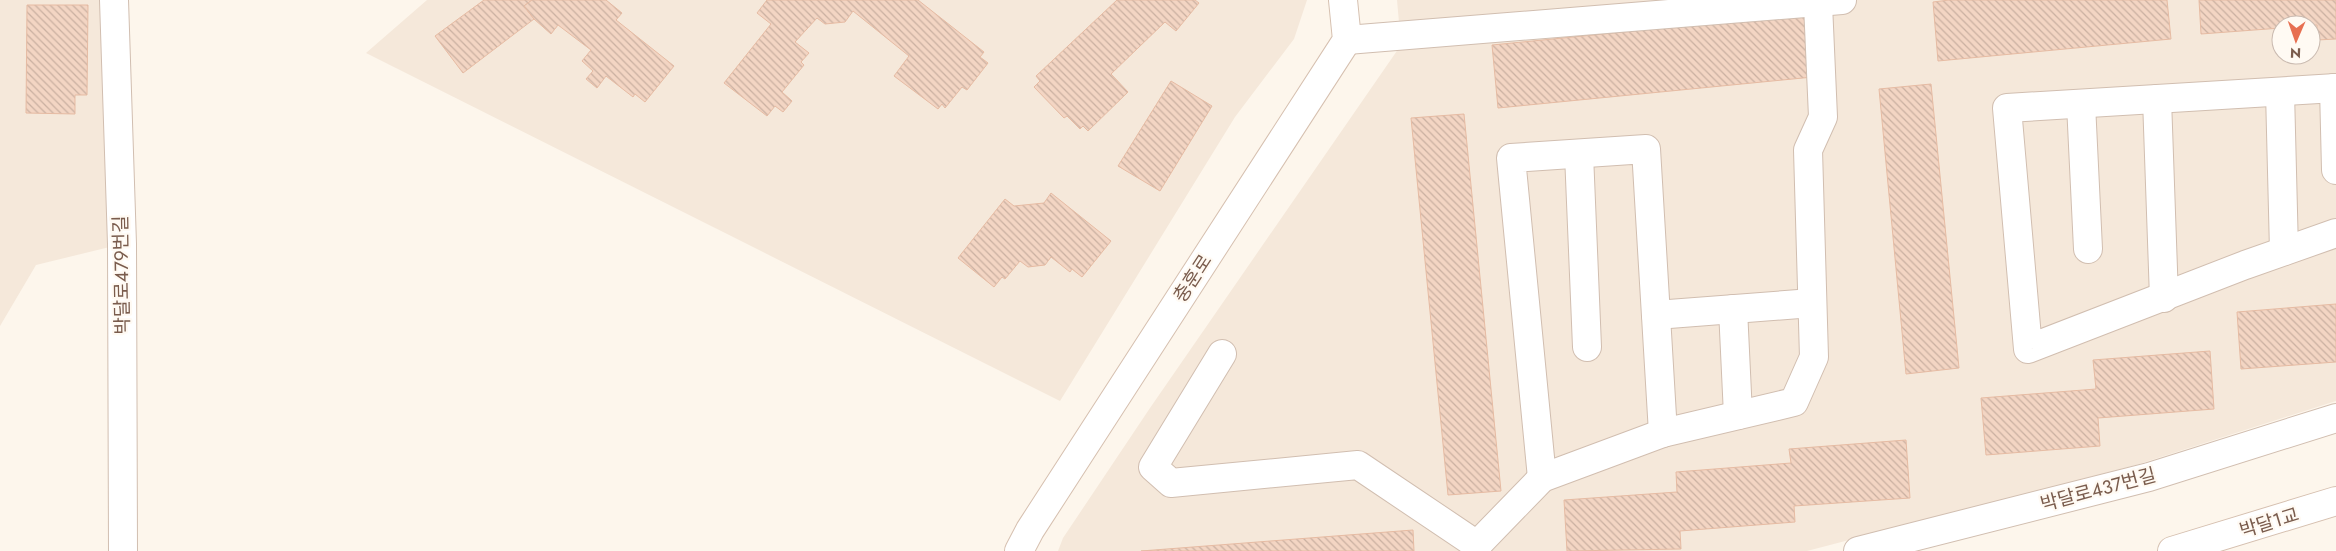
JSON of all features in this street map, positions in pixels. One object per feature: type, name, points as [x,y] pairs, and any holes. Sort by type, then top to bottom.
[{"type":"street","name":"박달로479번길","points":[[114,0],[122,244],[122,551]]},
{"type":"street","points":[[1222,354],[1153,467],[1171,484],[1358,465],[1477,548],[1542,478],[1664,433],[1794,402],[1814,357],[1808,150],[1824,117],[1830,2],[1347,40],[1343,0]]},
{"type":"street","name":"충훈로","points":[[1019,551],[1030,530],[1117,394],[1347,40]]},
{"type":"street","points":[[2336,170],[2335,88],[2007,108],[2028,349],[2336,233]]},
{"type":"street","points":[[2280,92],[2284,251]]},
{"type":"street","points":[[2157,99],[2164,298]]},
{"type":"street","points":[[2081,104],[2088,249]]},
{"type":"street","points":[[1542,478],[1511,158],[1646,149],[1664,433]]},
{"type":"street","points":[[1579,154],[1587,347]]},
{"type":"street","points":[[1656,315],[1812,303]]},
{"type":"street","points":[[1733,309],[1738,415]]},
{"type":"street","name":"박달로437번길","points":[[1858,551],[2149,477],[2336,418]]},
{"type":"street","name":"박달1교","points":[[2172,551],[2336,501]]},
{"type":"shaded area","points":[[0,0],[114,0],[122,244],[36,265],[0,326]]},
{"type":"shaded area","points":[[427,0],[1307,0],[1294,39],[1235,117],[1060,401],[366,53]]},
{"type":"shaded area","points":[[1397,0],[2336,0],[2336,401],[2136,465],[1807,551],[1058,551],[1063,538],[1150,408],[1401,45]]},
{"type":"building","points":[[484,0],[532,0],[524,6],[534,19],[463,73],[435,36]]},
{"type":"building","points":[[532,0],[606,0],[622,13],[616,20],[674,66],[645,102],[635,94],[633,97],[606,76],[597,88],[586,79],[593,71],[582,61],[591,50],[558,25],[551,34],[534,19],[524,6]]},
{"type":"building","points":[[767,0],[918,0],[984,52],[980,57],[988,63],[967,90],[962,87],[945,108],[942,104],[938,109],[894,76],[909,56],[853,11],[845,22],[825,24],[817,18],[795,42],[809,53],[801,62],[804,65],[782,92],[792,101],[783,112],[775,106],[767,116],[724,83],[771,24],[757,13]]},
{"type":"building","points":[[1117,0],[1195,0],[1199,3],[1176,31],[1165,22],[1111,74],[1128,92],[1088,131],[1083,126],[1080,129],[1067,116],[1064,118],[1034,87],[1040,81],[1036,76]]},
{"type":"building","points":[[1949,0],[2167,0],[2171,39],[1938,61],[1933,2]]},
{"type":"building","points":[[2199,0],[2336,0],[2336,39],[2321,40],[2321,15],[2271,15],[2271,29],[2201,34]]},
{"type":"building","points":[[27,5],[88,5],[87,95],[75,95],[75,114],[26,113]]},
{"type":"building","points":[[1806,14],[1813,77],[1498,108],[1492,45]]},
{"type":"building","points":[[1171,81],[1212,106],[1160,191],[1118,166]]},
{"type":"building","points":[[1931,84],[1959,368],[1906,374],[1879,89]]},
{"type":"building","points":[[1464,114],[1501,491],[1448,495],[1411,118]]},
{"type":"building","points":[[1051,193],[1111,241],[1082,277],[1072,269],[1070,272],[1051,257],[1045,265],[1028,267],[1020,261],[1005,279],[1002,277],[994,287],[958,258],[1005,199],[1014,206],[1044,203]]},
{"type":"building","points":[[2336,304],[2336,362],[2241,369],[2237,312]]},
{"type":"building","points":[[2210,351],[2214,409],[2098,418],[2100,446],[1986,455],[1981,398],[2096,389],[2093,360]]},
{"type":"building","points":[[1906,440],[1910,498],[1794,506],[1795,522],[1680,531],[1681,549],[1567,551],[1564,500],[1677,492],[1676,472],[1791,463],[1789,449]]},
{"type":"building","points":[[1413,530],[1414,551],[1141,551]]}]
